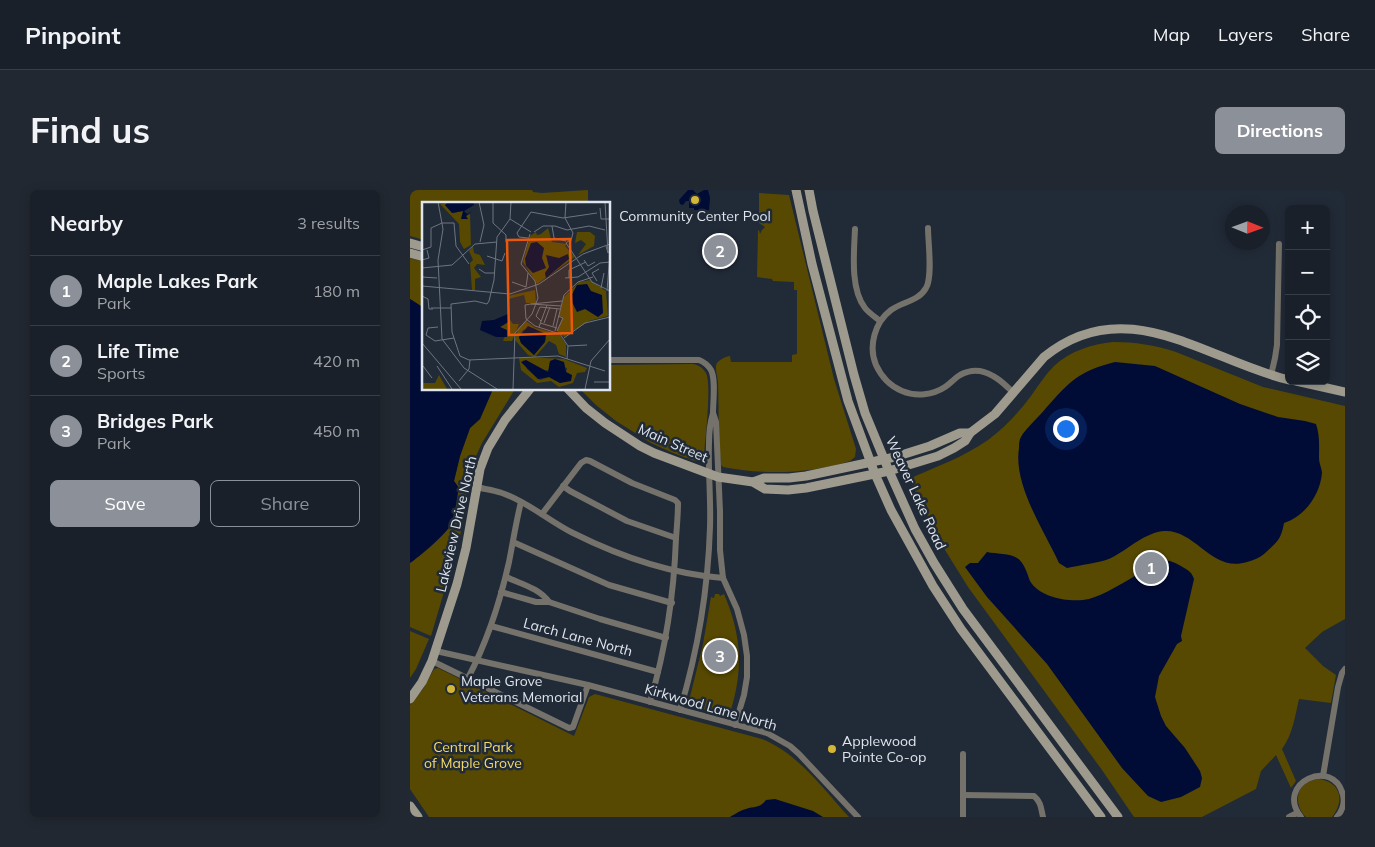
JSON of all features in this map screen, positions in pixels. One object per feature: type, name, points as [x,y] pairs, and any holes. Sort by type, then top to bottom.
[{"type":"street","name":"Weaver Lake Road","points":[[796,190],[812,264],[848,401],[870,462],[891,510],[938,594],[961,629],[1101,817]]},
{"type":"street","name":"Weaver Lake Road","points":[[809,190],[865,413],[883,459],[915,529],[963,609],[1118,817]]},
{"type":"street","points":[[928,228],[929,280],[927,287],[922,293],[891,310],[880,321],[874,334],[872,348],[878,369],[884,379],[903,392],[916,394],[936,392],[961,374],[972,371],[984,372],[994,376],[1014,393]]},
{"type":"street","points":[[855,229],[854,272],[859,293],[866,309],[880,321]]},
{"type":"street","points":[[410,243],[422,247]]},
{"type":"street","points":[[1271,376],[1277,345],[1279,244]]},
{"type":"street","name":"Main Street","points":[[569,390],[597,417],[633,442],[669,459],[713,475],[753,482],[764,489],[788,490],[889,472],[938,456],[954,448],[966,441],[970,433],[995,414],[1035,366],[1052,350],[1078,336],[1108,329],[1149,332],[1178,339],[1271,376],[1285,379]]},
{"type":"street","points":[[610,360],[699,360],[708,366],[713,375],[713,414],[716,422],[707,576],[700,630],[680,710]]},
{"type":"street","points":[[1314,385],[1345,392]]},
{"type":"street","name":"Lakeview Drive North","points":[[410,699],[422,682],[432,661],[457,584],[466,548],[480,469],[488,448],[505,420],[529,390]]},
{"type":"street","name":"Main Street","points":[[753,482],[764,478],[806,476],[870,462],[912,452],[960,433],[970,433]]},
{"type":"street","points":[[542,514],[581,463],[586,460],[678,503],[672,603],[666,638],[650,702]]},
{"type":"street","points":[[713,475],[720,511],[720,550],[723,578],[737,609],[746,650],[744,695],[735,725]]},
{"type":"street","points":[[563,486],[627,521],[676,538]]},
{"type":"street","points":[[476,487],[501,493],[522,502],[572,532],[622,554],[675,570],[723,578]]},
{"type":"street","points":[[468,678],[491,626],[506,577],[522,502]]},
{"type":"street","points":[[513,542],[609,585],[672,603]]},
{"type":"street","points":[[506,577],[539,592],[548,602]]},
{"type":"street","points":[[501,592],[536,602],[548,602],[666,638]]},
{"type":"street","name":"Larch Lane North","points":[[491,626],[658,672]]},
{"type":"street","name":"Kirkwood Lane North","points":[[436,651],[588,685],[767,733],[790,746],[799,754],[858,817]]},
{"type":"street","points":[[432,661],[569,728],[573,727],[588,685]]},
{"type":"street","points":[[1323,776],[1336,697],[1344,671]]},
{"type":"street","points":[[962,817],[963,754]]},
{"type":"street","points":[[1289,817],[1299,815],[1294,801],[1296,790],[1304,780],[1310,777],[1323,776],[1331,778],[1342,790],[1344,798],[1340,816]]},
{"type":"street","points":[[963,795],[1034,796],[1041,804],[1042,817]]},
{"type":"street","points":[[410,806],[418,817]]},
{"type":"green space","points":[[410,190],[532,190],[533,192],[542,193],[588,190],[588,202],[422,202],[422,239],[410,236]]},
{"type":"green space","points":[[759,193],[789,195],[834,379],[856,449],[855,457],[850,461],[819,469],[787,472],[739,470],[721,465],[717,363],[723,358],[730,356],[731,362],[792,362],[792,355],[797,354],[797,290],[794,290],[794,282],[773,281],[772,279],[757,277],[758,231],[760,234],[765,227],[759,223]]},
{"type":"green space","points":[[410,258],[422,261],[422,307],[410,299]]},
{"type":"green space","points":[[1113,342],[1145,344],[1176,352],[1263,387],[1345,406],[1345,619],[1322,632],[1305,648],[1323,666],[1336,675],[1331,703],[1299,699],[1291,731],[1282,749],[1296,781],[1291,788],[1276,755],[1261,771],[1256,789],[1202,817],[1134,817],[1102,770],[968,587],[945,550],[909,479],[959,457],[988,440],[1016,414],[1051,369],[1067,356],[1097,344]]},
{"type":"green space","points":[[693,364],[704,370],[708,379],[708,401],[704,456],[700,461],[673,453],[651,443],[616,421],[581,390],[610,390],[610,365]]},
{"type":"green space","points":[[493,390],[514,390],[482,443],[471,467],[459,541],[431,636],[410,627],[410,563],[439,539],[451,524],[459,488],[454,481],[460,456],[470,428],[480,419]]},
{"type":"green space","points":[[715,594],[720,596],[724,594],[730,609],[739,654],[737,684],[729,716],[688,705],[703,644],[711,597],[714,598]]},
{"type":"green space","points":[[410,631],[429,639],[410,678]]},
{"type":"green space","name":"Central Park of Maple Grove","points":[[438,668],[574,736],[589,697],[595,694],[762,739],[788,754],[799,763],[849,817],[429,817],[410,789],[410,705],[423,689],[434,669]]},
{"type":"green space","points":[[1320,779],[1333,784],[1339,794],[1339,805],[1332,817],[1306,817],[1300,809],[1298,799],[1300,789],[1312,780]]},
{"type":"water","name":"Community Center Pool","points":[[688,190],[693,190],[697,194],[708,190],[710,198],[709,210],[689,208],[689,201],[686,201],[683,205],[680,204],[679,200]]},
{"type":"water","points":[[410,299],[422,307],[422,390],[493,390],[480,419],[470,428],[460,456],[454,481],[459,488],[452,523],[439,538],[410,563]]},
{"type":"water","points":[[1115,362],[1155,366],[1240,404],[1278,417],[1316,424],[1322,473],[1315,497],[1305,510],[1292,520],[1284,523],[1278,540],[1264,554],[1247,562],[1235,564],[1224,562],[1186,537],[1176,532],[1165,531],[1151,534],[1107,560],[1067,568],[1059,563],[1025,492],[1018,462],[1020,440],[1029,426],[1076,378],[1092,369]]},
{"type":"water","points":[[987,552],[1014,556],[1023,565],[1030,581],[1035,587],[1041,592],[1065,600],[1082,600],[1095,597],[1122,584],[1160,560],[1175,563],[1191,573],[1194,579],[1181,636],[1182,641],[1177,644],[1159,676],[1155,697],[1166,726],[1185,748],[1200,771],[1202,778],[1200,787],[1181,797],[1161,802],[1148,796],[1122,768],[1047,664],[987,597],[965,567],[970,563],[978,563]]},
{"type":"water","points":[[775,799],[813,811],[823,817],[730,817],[742,810],[759,806],[766,800]]},
{"type":"place","name":"Community Center Pool","points":[[695,200]]},
{"type":"place","name":"Life Time","points":[[720,251]]},
{"type":"place","name":"Maple Lakes Park","points":[[1151,568]]},
{"type":"place","name":"Bridges Park","points":[[720,656]]},
{"type":"place","name":"Maple Grove Veterans Memorial","points":[[451,689]]},
{"type":"place","name":"Applewood Pointe Co-op","points":[[832,749]]}]
